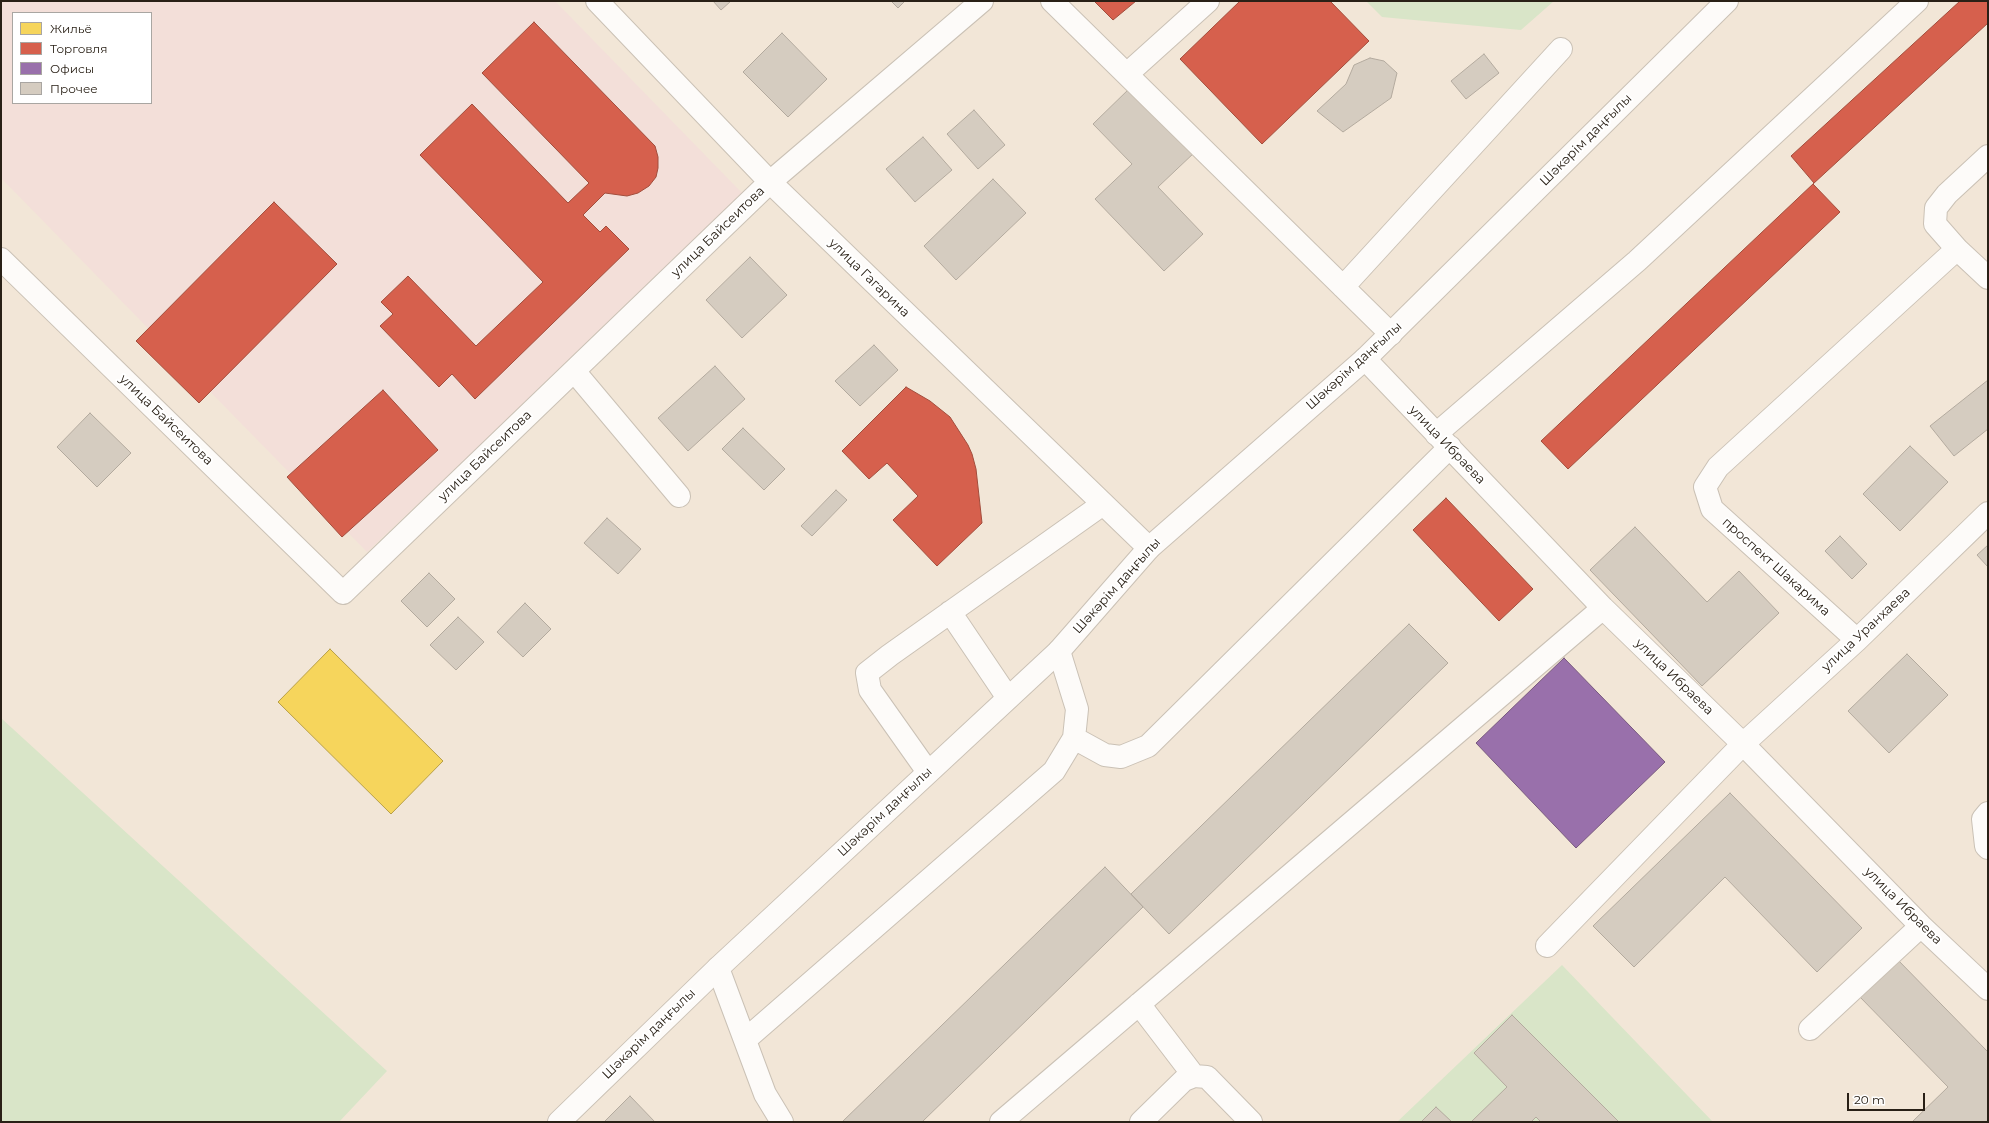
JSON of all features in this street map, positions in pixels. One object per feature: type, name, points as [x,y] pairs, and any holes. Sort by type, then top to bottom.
[{"type":"street","name":"улица Гагарина","points":[[597,1],[770,182],[1149,548]]},
{"type":"street","name":"улица Байсеитова","points":[[1,259],[343,593],[770,182],[982,1]]},
{"type":"street","points":[[1052,1],[1390,334]]},
{"type":"street","points":[[1127,74],[1208,1]]},
{"type":"street","points":[[1074,738],[1105,755],[1121,757],[1148,746],[1443,440],[1917,1]]},
{"type":"street","name":"Шәкәрім даңғылы","points":[[559,1122],[718,968],[1059,651],[1149,548],[1365,359],[1721,3]]},
{"type":"street","points":[[1343,287],[1561,49]]},
{"type":"street","points":[[1988,156],[1948,194],[1936,208],[1935,224],[1957,249],[1988,278]]},
{"type":"street","name":"проспект Шакарима","points":[[1857,640],[1712,509],[1705,487],[1718,467],[1957,249]]},
{"type":"street","name":"улица Ибраева","points":[[1365,359],[1603,608],[1743,744],[1921,926],[1988,990]]},
{"type":"street","points":[[574,370],[679,496]]},
{"type":"street","points":[[928,772],[870,690],[867,673],[950,612],[1103,504]]},
{"type":"street","name":"улица Уранхаева","points":[[1547,946],[1743,744],[1857,640],[1988,513]]},
{"type":"street","points":[[1001,1122],[1603,608]]},
{"type":"street","points":[[950,612],[1008,698]]},
{"type":"street","points":[[745,1040],[1054,771],[1074,738],[1077,709],[1059,651]]},
{"type":"street","points":[[1988,813],[1983,820],[1986,846],[1988,848]]},
{"type":"street","points":[[1810,1029],[1921,926]]},
{"type":"street","points":[[718,968],[765,1094],[782,1122]]},
{"type":"street","points":[[1139,1004],[1194,1076]]},
{"type":"street","points":[[1141,1122],[1184,1080],[1194,1076],[1207,1077],[1251,1122]]},
{"type":"shaded area","points":[[1,1],[555,1],[745,196],[367,552],[1,178]]},
{"type":"green space","points":[[1366,1],[1554,1],[1521,30],[1382,17]]},
{"type":"green space","points":[[1,718],[387,1071],[339,1122],[1,1122]]},
{"type":"green space","points":[[1562,965],[1713,1122],[1397,1122]]},
{"type":"building: Жильё","points":[[330,649],[443,761],[391,814],[278,702]]},
{"type":"building: Торговля","points":[[1094,1],[1136,1],[1113,20]]},
{"type":"building: Торговля","points":[[1240,1],[1330,1],[1369,41],[1262,144],[1180,59]]},
{"type":"building: Торговля","points":[[1960,1],[1988,1],[1988,23],[1813,184],[1840,212],[1568,469],[1541,441],[1814,183],[1791,156]]},
{"type":"building: Торговля","points":[[534,22],[655,146],[658,157],[658,168],[656,177],[649,186],[638,193],[627,196],[605,193],[583,215],[600,232],[606,226],[629,249],[475,399],[452,374],[439,387],[380,326],[393,314],[381,302],[408,276],[476,346],[543,282],[420,155],[472,104],[568,203],[589,183],[482,73]]},
{"type":"building: Торговля","points":[[274,202],[337,264],[199,403],[136,341]]},
{"type":"building: Торговля","points":[[906,387],[930,401],[950,417],[968,445],[976,469],[982,523],[937,566],[893,520],[918,496],[887,463],[869,479],[842,451]]},
{"type":"building: Торговля","points":[[383,390],[438,450],[342,537],[287,477]]},
{"type":"building: Торговля","points":[[1446,498],[1533,589],[1499,621],[1413,530]]},
{"type":"building: Офисы","points":[[1564,658],[1665,762],[1576,848],[1476,743]]},
{"type":"building: Прочее","points":[[713,1],[731,1],[721,10]]},
{"type":"building: Прочее","points":[[891,1],[905,1],[898,8]]},
{"type":"building: Прочее","points":[[782,33],[827,79],[788,117],[743,72]]},
{"type":"building: Прочее","points":[[1484,54],[1499,73],[1466,99],[1451,81]]},
{"type":"building: Прочее","points":[[1370,58],[1384,61],[1397,73],[1391,98],[1343,132],[1317,111],[1346,84],[1354,65]]},
{"type":"building: Прочее","points":[[1131,87],[1195,152],[1158,187],[1203,234],[1164,271],[1095,199],[1132,164],[1093,124]]},
{"type":"building: Прочее","points":[[974,110],[1005,145],[978,169],[947,134]]},
{"type":"building: Прочее","points":[[923,137],[952,170],[915,202],[886,169]]},
{"type":"building: Прочее","points":[[993,179],[1026,213],[956,280],[924,246]]},
{"type":"building: Прочее","points":[[750,257],[787,295],[742,338],[706,300]]},
{"type":"building: Прочее","points":[[874,345],[898,370],[860,406],[835,381]]},
{"type":"building: Прочее","points":[[715,366],[745,399],[688,451],[658,418]]},
{"type":"building: Прочее","points":[[1988,380],[1988,429],[1954,456],[1930,426]]},
{"type":"building: Прочее","points":[[90,413],[131,453],[97,487],[57,447]]},
{"type":"building: Прочее","points":[[743,428],[785,469],[764,490],[722,449]]},
{"type":"building: Прочее","points":[[1910,446],[1948,482],[1900,531],[1863,494]]},
{"type":"building: Прочее","points":[[836,490],[847,500],[812,536],[801,526]]},
{"type":"building: Прочее","points":[[607,518],[641,549],[618,574],[584,543]]},
{"type":"building: Прочее","points":[[1635,527],[1707,602],[1739,571],[1779,613],[1702,686],[1590,570]]},
{"type":"building: Прочее","points":[[1840,536],[1867,564],[1852,579],[1825,551]]},
{"type":"building: Прочее","points":[[1988,545],[1988,567],[1977,555]]},
{"type":"building: Прочее","points":[[429,573],[455,599],[427,627],[401,601]]},
{"type":"building: Прочее","points":[[525,603],[551,629],[523,657],[497,632]]},
{"type":"building: Прочее","points":[[458,617],[484,642],[456,670],[430,645]]},
{"type":"building: Прочее","points":[[1409,624],[1448,663],[1169,934],[1131,894]]},
{"type":"building: Прочее","points":[[1907,654],[1948,695],[1889,753],[1848,711]]},
{"type":"building: Прочее","points":[[1730,793],[1862,928],[1817,972],[1725,877],[1634,967],[1593,926]]},
{"type":"building: Прочее","points":[[1105,867],[1143,907],[922,1122],[842,1122]]},
{"type":"building: Прочее","points":[[1896,958],[1988,1052],[1988,1122],[1912,1122],[1948,1087],[1858,995]]},
{"type":"building: Прочее","points":[[1512,1015],[1619,1122],[1541,1122],[1536,1117],[1531,1122],[1471,1122],[1507,1087],[1474,1053]]},
{"type":"building: Прочее","points":[[630,1096],[655,1122],[604,1122]]},
{"type":"building: Прочее","points":[[1436,1107],[1452,1122],[1421,1122]]}]
